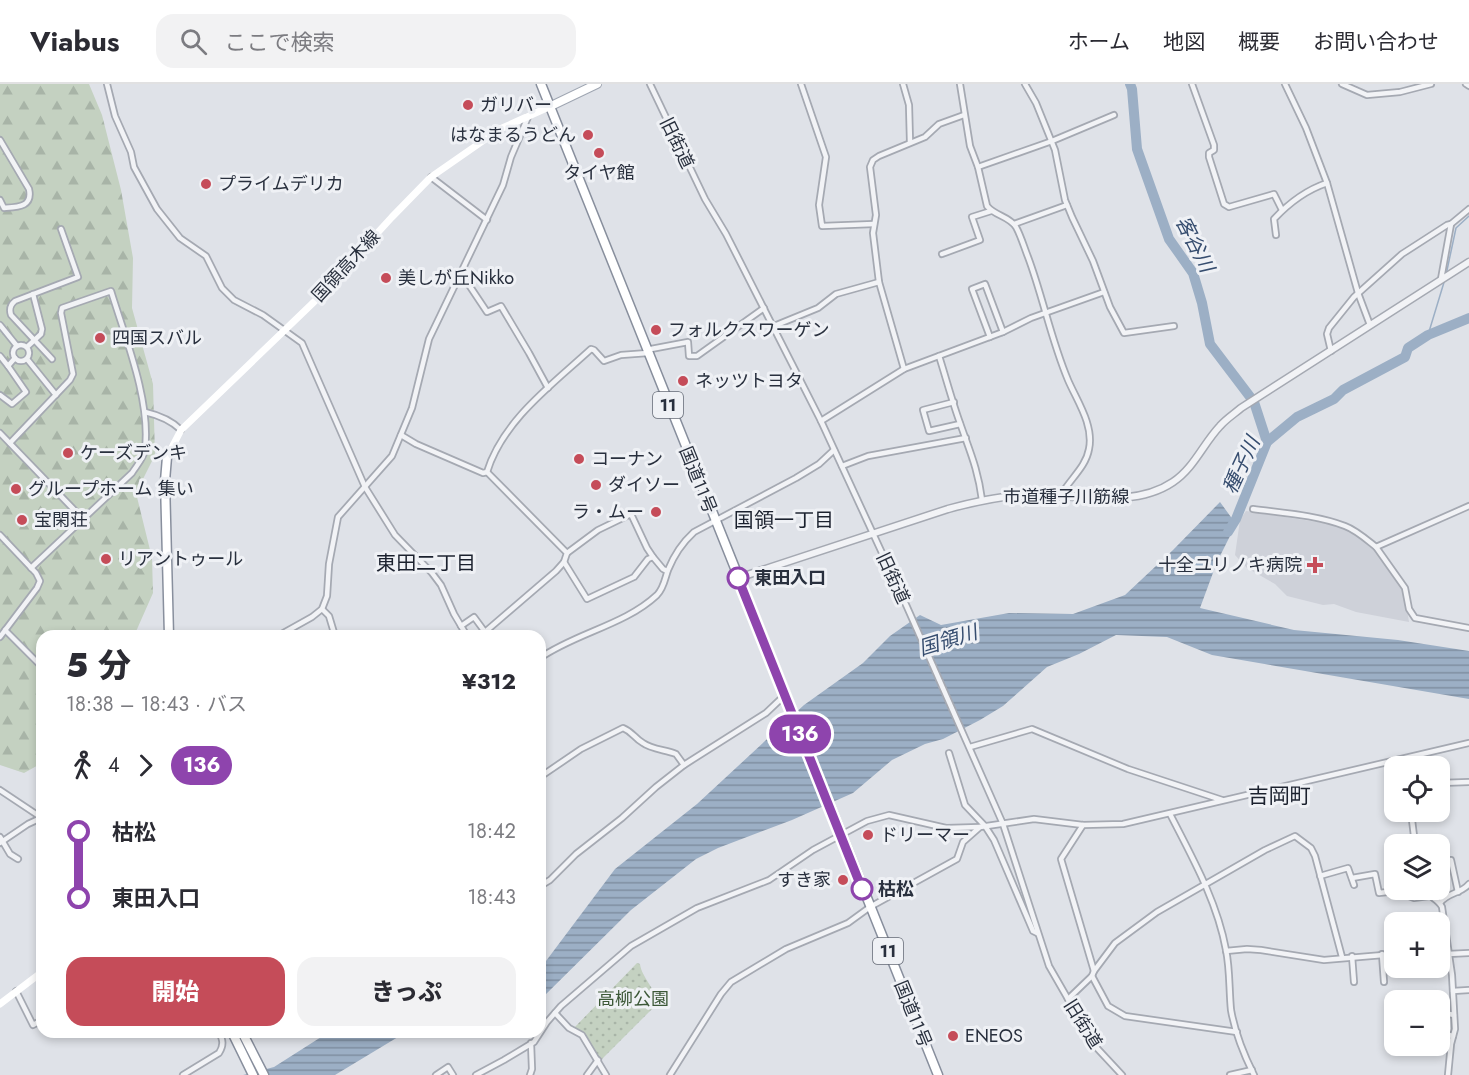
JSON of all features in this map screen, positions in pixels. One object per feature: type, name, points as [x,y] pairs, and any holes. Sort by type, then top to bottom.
[{"type":"highway","name":"国道11号","points":[[541,84],[937,1075]]},
{"type":"highway","points":[[167,457],[165,481],[169,630]]},
{"type":"highway","points":[[237,1038],[264,1075]]},
{"type":"highway","points":[[243,1038],[254,1075]]},
{"type":"main road","points":[[551,106],[597,84]]},
{"type":"main road","name":"国領高木線","points":[[167,457],[181,430],[316,300],[432,177],[500,129],[551,106]]},
{"type":"main road","points":[[0,1004],[36,976]]},
{"type":"street","points":[[107,84],[115,116],[131,152],[134,167],[158,209],[180,238],[206,256],[222,288],[234,300],[263,315],[302,343],[365,486],[395,535],[441,585],[463,630]]},
{"type":"street","name":"旧街道","points":[[650,84],[705,199],[726,234],[821,421],[908,610],[1004,824],[1049,966],[1095,1046],[1122,1075]]},
{"type":"street","points":[[801,84],[826,157],[819,205],[822,226],[874,224]]},
{"type":"street","points":[[903,84],[909,105],[910,142]]},
{"type":"street","points":[[960,84],[970,146],[978,167],[987,206],[991,211],[1014,224],[1036,278],[1060,362],[1089,433],[1090,447],[1086,462],[1067,483],[1061,495]]},
{"type":"street","points":[[1025,84],[1052,141],[1067,205],[1093,261],[1110,307],[1124,333],[1174,326]]},
{"type":"street","points":[[1192,84],[1214,145],[1214,150],[1209,153],[1209,157],[1224,204],[1229,207],[1274,194],[1282,210]]},
{"type":"street","points":[[1285,84],[1306,128],[1327,183],[1358,293],[1371,326]]},
{"type":"street","points":[[1342,84],[1367,95],[1400,92],[1431,84]]},
{"type":"street","points":[[904,369],[879,282],[873,233],[876,208],[870,167],[873,160],[925,137],[939,124],[964,115]]},
{"type":"street","points":[[978,167],[1052,141],[1114,115]]},
{"type":"street","points":[[289,630],[322,609],[327,596],[329,564],[338,517],[392,456],[402,435],[429,339],[503,185],[528,117]]},
{"type":"street","points":[[0,140],[31,195],[24,206],[4,208],[0,200]]},
{"type":"street","points":[[432,177],[487,220]]},
{"type":"street","points":[[1276,235],[1274,219],[1282,210],[1309,190],[1327,183]]},
{"type":"street","points":[[1014,224],[1067,205]]},
{"type":"street","points":[[1331,351],[1326,334],[1358,293],[1402,254],[1451,224],[1469,209]]},
{"type":"street","points":[[942,254],[980,240],[972,217],[991,211]]},
{"type":"street","points":[[1441,279],[1451,224]]},
{"type":"street","points":[[52,359],[11,315],[10,311],[11,304],[15,301],[78,277],[61,229]]},
{"type":"street","name":"市道種子川筋線","points":[[738,578],[982,500],[1026,495],[1140,497],[1158,491],[1189,469],[1220,425],[1241,408],[1469,262]]},
{"type":"street","points":[[461,273],[487,312],[501,306],[530,352],[548,388]]},
{"type":"street","points":[[774,326],[818,308],[836,294],[879,282]]},
{"type":"street","points":[[990,337],[972,289],[985,284],[1003,332]]},
{"type":"street","points":[[10,443],[70,380],[73,374],[61,313],[62,308],[111,291],[135,367],[145,412],[145,451],[132,473],[31,568]]},
{"type":"street","points":[[821,421],[904,369],[1003,332],[1019,322],[1104,292]]},
{"type":"street","points":[[27,347],[41,334],[42,329],[33,294]]},
{"type":"street","points":[[488,472],[502,438],[548,388],[591,349],[604,361],[621,355],[648,353],[651,348],[688,342],[690,356],[697,356],[764,308]]},
{"type":"street","points":[[0,326],[17,346]]},
{"type":"street","points":[[17,346],[27,347]]},
{"type":"street","points":[[8,366],[15,358],[14,350],[17,346]]},
{"type":"street","points":[[27,347],[29,354],[27,359]]},
{"type":"street","points":[[0,356],[26,392],[12,404],[0,395]]},
{"type":"street","points":[[939,356],[979,476],[982,500]]},
{"type":"street","points":[[15,358],[19,361],[27,359]]},
{"type":"street","points":[[27,359],[56,395]]},
{"type":"street","points":[[954,402],[923,410],[929,431],[960,424]]},
{"type":"street","points":[[145,412],[158,415],[176,424],[181,430]]},
{"type":"street","points":[[0,433],[83,519]]},
{"type":"street","points":[[402,435],[416,444],[483,473],[488,472]]},
{"type":"street","points":[[842,466],[868,456],[966,438]]},
{"type":"street","points":[[546,654],[643,606],[661,590],[667,571],[683,542],[694,532],[812,469],[834,450]]},
{"type":"street","points":[[488,472],[567,553]]},
{"type":"street","points":[[1376,546],[1469,506]]},
{"type":"street","points":[[1253,509],[1324,520],[1346,526],[1376,546],[1405,588],[1409,609],[1415,618],[1469,628]]},
{"type":"street","points":[[487,630],[556,571],[564,562],[567,553],[598,530],[631,514],[647,548],[667,571]]},
{"type":"street","points":[[0,535],[40,580],[38,588],[0,637]]},
{"type":"street","points":[[564,562],[586,599],[634,577],[648,559],[653,557]]},
{"type":"street","points":[[322,609],[329,616],[333,630]]},
{"type":"street","points":[[461,626],[474,617],[484,630]]},
{"type":"street","points":[[5,630],[36,661]]},
{"type":"street","points":[[546,882],[576,854],[684,765],[786,699]]},
{"type":"street","points":[[546,773],[581,749],[623,728],[632,732],[648,746],[676,754],[684,765]]},
{"type":"street","points":[[969,745],[1032,729],[1128,769],[1222,800]]},
{"type":"street","points":[[1413,756],[1469,743]]},
{"type":"street","points":[[949,753],[965,805],[994,840],[1033,931],[1038,933]]},
{"type":"street","points":[[546,1026],[555,1013],[613,959],[631,946],[697,908],[770,880],[840,831],[867,821],[889,815],[946,828],[983,827],[1034,819],[1083,825],[1123,824],[1384,763]]},
{"type":"street","points":[[1450,783],[1469,782]]},
{"type":"street","points":[[0,790],[36,814]]},
{"type":"street","points":[[1170,814],[1206,885],[1227,951],[1232,1012],[1244,1054],[1253,1072],[1230,1075]]},
{"type":"street","points":[[18,859],[10,854],[0,840],[36,821]]},
{"type":"street","points":[[1083,825],[1061,859],[1093,974],[1108,1006],[1125,1016],[1237,1032]]},
{"type":"street","points":[[670,1075],[731,982],[786,949],[848,923],[870,907],[957,859],[963,842],[983,827]]},
{"type":"street","points":[[1068,999],[1093,974],[1115,943],[1157,912],[1265,850],[1295,836],[1311,848],[1342,957]]},
{"type":"street","points":[[1451,860],[1458,892]]},
{"type":"street","points":[[1320,876],[1348,868],[1354,885]]},
{"type":"street","points":[[1352,878],[1375,874],[1379,893],[1384,892]]},
{"type":"street","points":[[1440,903],[1447,895],[1465,889],[1469,884]]},
{"type":"street","points":[[1434,900],[1440,903]]},
{"type":"street","points":[[1440,903],[1442,912]]},
{"type":"street","points":[[1227,951],[1261,950],[1314,959],[1382,954],[1384,982]]},
{"type":"street","points":[[1450,954],[1469,953]]},
{"type":"street","points":[[1352,956],[1354,982]]},
{"type":"street","points":[[1448,1075],[1455,1029],[1450,969]]},
{"type":"street","points":[[1453,991],[1469,990]]},
{"type":"street","points":[[16,991],[33,1025],[36,1023]]},
{"type":"street","points":[[555,1013],[569,1028],[582,1035],[606,1075]]},
{"type":"street","points":[[1450,1014],[1454,1015]]},
{"type":"street","points":[[183,1075],[219,1053],[223,1047],[222,1038]]},
{"type":"street","points":[[476,1075],[537,1038]]},
{"type":"street","points":[[530,1075],[532,1069],[531,1043]]},
{"type":"street","points":[[587,1075],[598,1060]]},
{"type":"street","points":[[436,1075],[448,1067],[453,1075]]},
{"type":"shaded area","name":"十全ユリノキ病院","points":[[1246,511],[1324,523],[1347,529],[1360,537],[1376,551],[1404,590],[1409,622],[1356,612],[1334,604],[1323,605],[1287,596],[1275,584],[1247,568],[1235,555],[1240,520]]},
{"type":"green space","points":[[0,84],[89,84],[102,115],[121,190],[133,258],[132,308],[153,384],[155,455],[136,493],[152,558],[153,593],[137,630],[36,630],[36,766],[24,773],[0,765]]},
{"type":"green space","name":"高柳公園","points":[[637,963],[640,964],[654,994],[656,1005],[600,1061],[583,1033],[574,1028]]},
{"type":"water","name":"国領川","points":[[1220,502],[1236,524],[1217,562],[1200,608],[1294,630],[1398,640],[1469,651],[1469,699],[1212,655],[1167,637],[1116,635],[1047,667],[1003,706],[980,720],[943,739],[925,744],[892,760],[853,793],[696,859],[631,910],[546,994],[546,961],[615,869],[697,804],[804,705],[863,663],[890,636],[920,615],[941,625],[1009,613],[1073,614],[1125,595]]},
{"type":"water","points":[[320,1038],[396,1038],[335,1075],[243,1075],[274,1067]]},
{"type":"waterway","name":"客谷川","points":[[1130,84],[1137,149],[1169,239],[1193,273],[1210,344],[1254,402],[1267,442]]},
{"type":"waterway","points":[[1446,275],[1456,228],[1469,216]]},
{"type":"waterway","points":[[1428,335],[1445,279]]},
{"type":"waterway","name":"種子川","points":[[1228,532],[1236,519],[1267,442],[1297,417],[1334,399],[1343,390],[1405,357],[1408,348],[1428,335],[1469,318]]},
{"type":"bus line","name":"136","points":[[738,578],[862,889]]},
{"type":"place","name":"ガリバー","points":[[468,105]]},
{"type":"place","name":"はなまるうどん","points":[[588,135]]},
{"type":"place","name":"タイヤ館","points":[[599,153]]},
{"type":"place","name":"プライムデリカ","points":[[206,184]]},
{"type":"place","name":"美しが丘Nikko","points":[[386,278]]},
{"type":"place","name":"フォルクスワーゲン","points":[[656,330]]},
{"type":"place","name":"四国スバル","points":[[100,338]]},
{"type":"place","name":"ネッツトヨタ","points":[[683,381]]},
{"type":"place","name":"ケーズデンキ","points":[[68,453]]},
{"type":"place","name":"コーナン","points":[[579,459]]},
{"type":"place","name":"ダイソー","points":[[596,485]]},
{"type":"place","name":"グループホーム 集い","points":[[16,489]]},
{"type":"place","name":"ラ・ムー","points":[[656,512]]},
{"type":"place","name":"宝閑荘","points":[[22,520]]},
{"type":"place","name":"リアントゥール","points":[[106,559]]},
{"type":"place","name":"十全ユリノキ病院","points":[[1315,565]]},
{"type":"place","name":"東田入口","points":[[738,578]]},
{"type":"place","name":"ドリーマー","points":[[868,835]]},
{"type":"place","name":"すき家","points":[[843,880]]},
{"type":"place","name":"枯松","points":[[862,889]]},
{"type":"place","name":"ENEOS","points":[[953,1036]]},
{"type":"district","name":"国領一丁目","points":[[784,520]]},
{"type":"district","name":"東田二丁目","points":[[426,563]]},
{"type":"district","name":"吉岡町","points":[[1279,796]]}]
